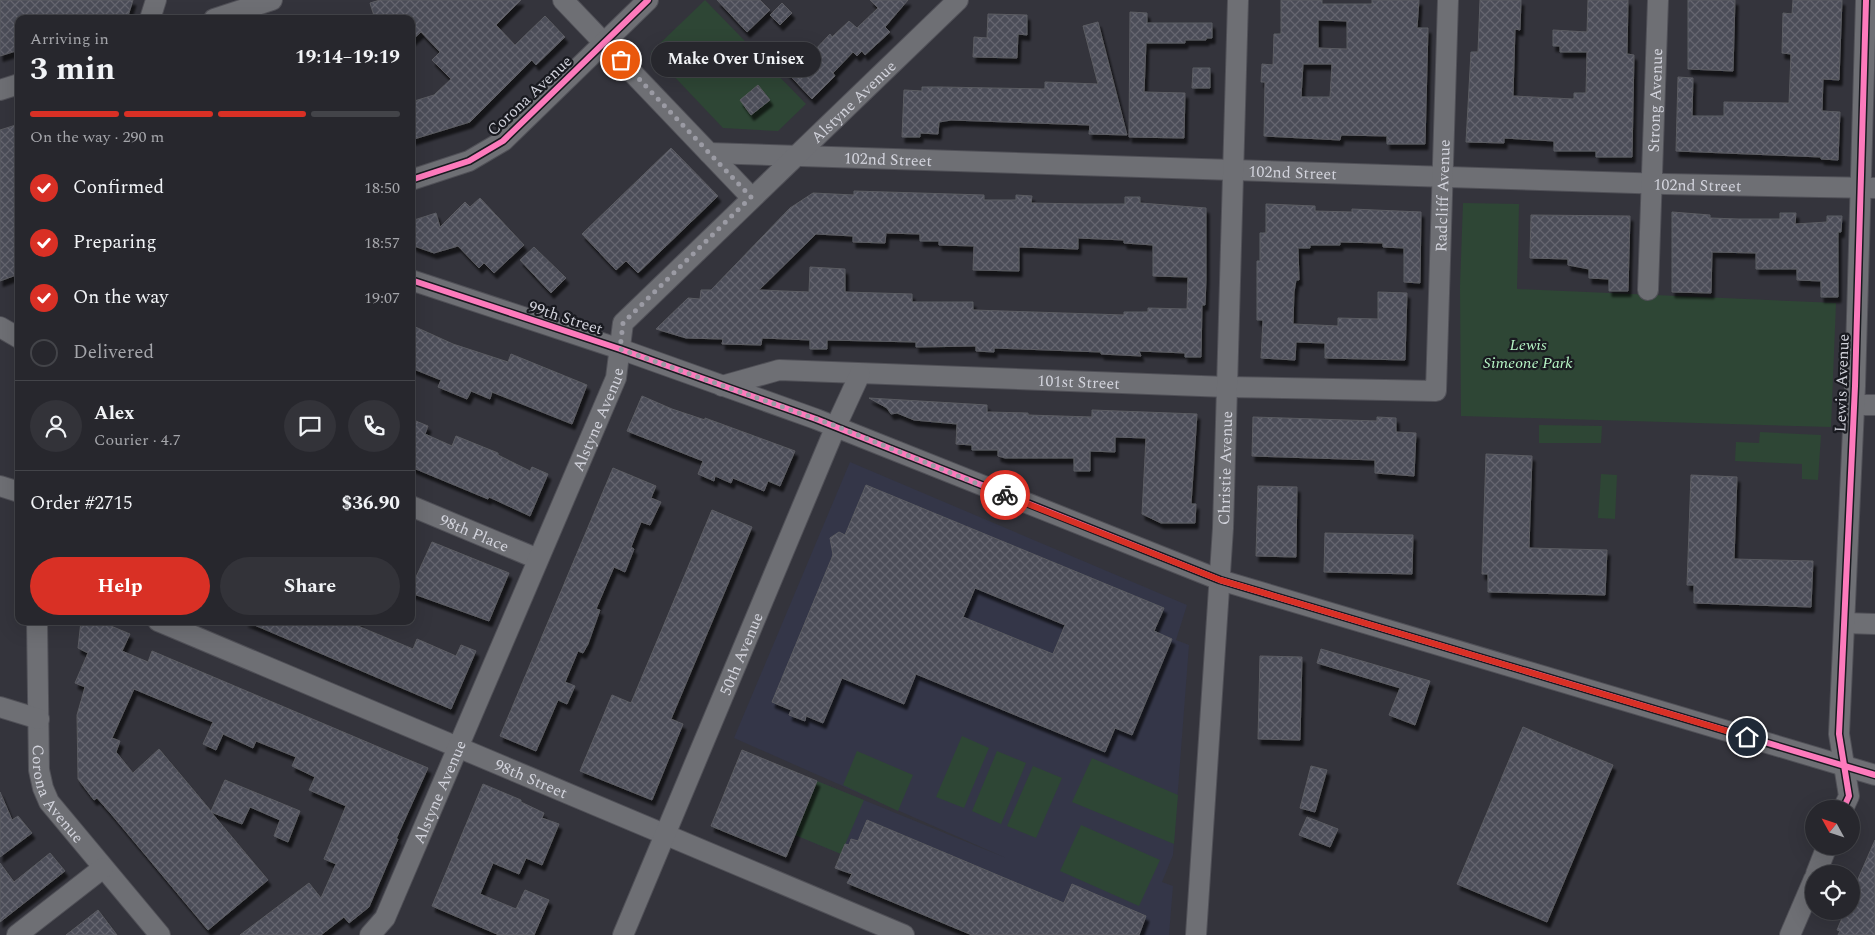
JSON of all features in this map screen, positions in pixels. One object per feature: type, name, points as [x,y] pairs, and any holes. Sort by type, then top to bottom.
[{"type":"street","points":[[151,15],[156,0]]},
{"type":"street","points":[[226,15],[272,0]]},
{"type":"street","points":[[563,0],[751,197]]},
{"type":"street","name":"Corona Avenue","points":[[415,179],[469,161],[503,141],[648,0]]},
{"type":"street","name":"Alstyne Avenue","points":[[370,935],[385,918],[616,378],[623,323],[751,197],[958,0]]},
{"type":"street","name":"Christie Avenue","points":[[1196,935],[1220,580],[1238,0]]},
{"type":"street","name":"Radcliff Avenue","points":[[1436,391],[1448,0]]},
{"type":"street","name":"Strong Avenue","points":[[1648,290],[1650,184],[1658,0]]},
{"type":"street","name":"Lewis Avenue","points":[[1847,800],[1849,796],[1838,734],[1845,623],[1854,405],[1868,188],[1866,0]]},
{"type":"street","points":[[0,90],[15,85]]},
{"type":"street","name":"102nd Street","points":[[709,153],[1650,184],[1868,188]]},
{"type":"street","name":"99th Street","points":[[415,281],[620,349],[836,426],[1220,580],[1875,775]]},
{"type":"street","points":[[0,327],[15,336]]},
{"type":"street","name":"101st Street","points":[[722,386],[779,370],[1227,387],[1436,391]]},
{"type":"street","name":"50th Avenue","points":[[623,935],[836,426],[860,374]]},
{"type":"street","points":[[1854,405],[1875,405]]},
{"type":"street","points":[[0,486],[15,491]]},
{"type":"street","name":"98th Place","points":[[415,508],[538,559]]},
{"type":"street","points":[[1845,623],[1875,624]]},
{"type":"street","name":"Corona Avenue","points":[[37,625],[40,770],[43,788],[57,812],[160,935]]},
{"type":"street","name":"98th Street","points":[[168,625],[904,935]]},
{"type":"street","points":[[0,707],[40,719]]},
{"type":"street","points":[[17,935],[103,868]]},
{"type":"street","points":[[1790,935],[1805,900]]},
{"type":"shaded area","points":[[850,462],[1187,605],[1176,640],[1189,645],[1173,855],[1162,882],[1173,886],[1169,935],[1139,935],[1146,916],[1072,884],[1064,903],[867,820],[858,841],[849,845],[845,844],[841,854],[795,835],[817,781],[1006,858],[734,738]]},
{"type":"green space","points":[[705,0],[806,104],[778,131],[723,128],[651,52]]},
{"type":"green space","name":"Lewis Simeone Park","points":[[1463,203],[1519,204],[1517,289],[1836,303],[1831,427],[1461,416],[1460,286]]},
{"type":"green space","points":[[1539,425],[1602,426],[1601,443],[1539,443]]},
{"type":"green space","points":[[1760,432],[1821,435],[1818,480],[1802,479],[1802,464],[1735,461],[1736,442],[1759,443]]},
{"type":"green space","points":[[1601,474],[1617,475],[1615,519],[1598,518]]},
{"type":"green space","points":[[962,736],[989,748],[964,808],[936,797]]},
{"type":"green space","points":[[857,751],[913,775],[898,811],[843,785]]},
{"type":"green space","points":[[997,751],[1026,763],[1001,824],[972,811]]},
{"type":"green space","points":[[1092,758],[1178,795],[1174,844],[1072,802]]},
{"type":"green space","points":[[1033,766],[1062,778],[1036,838],[1007,826]]},
{"type":"green space","points":[[817,781],[864,800],[841,854],[795,835]]},
{"type":"green space","points":[[1081,825],[1160,860],[1139,906],[1060,871]]},
{"type":"building","points":[[0,0],[133,0],[128,15],[15,15],[15,51],[0,56]]},
{"type":"building","points":[[380,0],[521,0],[496,25],[515,45],[545,16],[565,37],[536,65],[532,60],[470,122],[415,139],[415,101],[434,95],[451,79],[432,60],[440,52],[421,32],[415,37],[415,15],[374,15],[370,3]]},
{"type":"building","points":[[717,0],[760,0],[770,10],[747,32]]},
{"type":"building","points":[[870,0],[908,0],[885,27],[890,32],[865,55],[862,51],[857,56],[853,52],[833,73],[835,76],[812,99],[782,67],[806,45],[813,52],[830,34],[832,37],[849,21],[857,28],[878,8]]},
{"type":"building","points":[[1281,0],[1322,0],[1322,4],[1372,4],[1372,0],[1419,0],[1417,28],[1428,28],[1425,144],[1387,144],[1387,136],[1341,135],[1340,140],[1264,136],[1265,82],[1261,82],[1262,64],[1273,65],[1274,34],[1281,34]],"holes":[[[1318,20],[1347,21],[1347,49],[1318,48]],[[1303,64],[1332,64],[1330,97],[1301,97]]]},
{"type":"building","points":[[1480,0],[1521,0],[1520,30],[1515,29],[1513,96],[1574,99],[1574,93],[1586,93],[1587,52],[1560,52],[1560,46],[1553,46],[1553,30],[1587,32],[1588,0],[1628,0],[1627,54],[1634,55],[1632,157],[1596,157],[1596,151],[1554,151],[1554,141],[1504,138],[1504,143],[1466,142],[1471,52],[1478,52]]},
{"type":"building","points":[[1688,0],[1735,0],[1733,71],[1688,69]]},
{"type":"building","points":[[1793,0],[1842,0],[1839,80],[1823,79],[1822,111],[1840,112],[1838,160],[1821,159],[1821,157],[1676,151],[1678,77],[1693,78],[1692,116],[1724,116],[1724,102],[1789,103],[1791,54],[1782,53],[1783,13],[1792,14]]},
{"type":"building","points":[[782,3],[792,13],[780,25],[770,15]]},
{"type":"building","points":[[1130,12],[1147,13],[1147,23],[1212,23],[1212,38],[1206,38],[1206,40],[1185,40],[1185,43],[1146,43],[1144,92],[1185,93],[1184,138],[1129,137]]},
{"type":"building","points":[[988,14],[1027,15],[1027,35],[1018,34],[1017,58],[973,57],[974,37],[987,38]]},
{"type":"building","points":[[1098,22],[1127,135],[1089,134],[1090,125],[951,120],[939,122],[938,134],[920,133],[920,137],[902,137],[904,90],[922,91],[922,87],[1045,89],[1045,82],[1098,84],[1083,26]]},
{"type":"building","points":[[1193,68],[1210,68],[1210,88],[1192,88]]},
{"type":"building","points":[[758,85],[770,100],[751,115],[740,100]]},
{"type":"building","points":[[15,125],[15,275],[0,281],[0,130]]},
{"type":"building","points":[[671,148],[718,196],[638,273],[626,261],[616,270],[582,234]]},
{"type":"building","points":[[854,191],[984,195],[984,200],[1016,200],[1016,195],[1032,196],[1031,203],[1083,204],[1125,204],[1125,197],[1140,197],[1140,203],[1206,208],[1206,280],[1205,305],[1202,305],[1201,357],[1185,357],[1185,353],[1139,351],[1141,356],[1101,354],[1101,352],[994,348],[994,352],[976,351],[976,346],[916,347],[916,342],[827,340],[827,349],[810,349],[810,340],[762,338],[761,345],[722,344],[723,339],[686,338],[656,329],[688,298],[700,299],[701,290],[711,290],[790,208],[813,193],[854,195]],"holes":[[[886,233],[920,234],[920,241],[939,241],[939,245],[974,246],[973,270],[1019,271],[1019,247],[1078,249],[1078,238],[1124,240],[1124,243],[1153,245],[1153,276],[1188,277],[1187,309],[1148,308],[1148,312],[1124,312],[1124,315],[973,310],[973,302],[912,302],[912,294],[845,292],[845,269],[810,267],[809,292],[759,290],[816,234],[853,236],[853,242],[885,243]]]},
{"type":"building","points":[[480,198],[524,245],[494,273],[484,263],[479,268],[458,246],[434,253],[415,246],[415,220],[436,213],[440,227],[465,202],[470,207]]},
{"type":"building","points":[[1266,204],[1315,206],[1315,211],[1352,212],[1352,209],[1421,212],[1420,283],[1404,282],[1404,248],[1383,247],[1383,243],[1340,242],[1340,245],[1310,245],[1310,248],[1298,248],[1299,280],[1296,280],[1294,292],[1293,324],[1338,326],[1338,318],[1378,319],[1378,292],[1407,293],[1405,360],[1325,358],[1325,343],[1296,342],[1295,360],[1261,358],[1263,320],[1257,320],[1257,261],[1260,261],[1260,233],[1266,233]]},
{"type":"building","points":[[1672,212],[1710,215],[1710,218],[1739,219],[1780,219],[1780,213],[1796,213],[1795,224],[1827,222],[1827,216],[1842,216],[1841,232],[1838,232],[1838,297],[1821,297],[1821,281],[1797,280],[1797,269],[1756,269],[1756,253],[1712,252],[1711,293],[1672,292]]},
{"type":"building","points":[[1531,215],[1630,216],[1628,291],[1609,291],[1609,279],[1589,278],[1589,269],[1568,265],[1568,259],[1530,258]]},
{"type":"building","points":[[534,247],[566,278],[551,293],[520,260]]},
{"type":"building","points":[[415,327],[453,344],[508,362],[511,354],[587,385],[572,424],[492,392],[490,399],[471,391],[467,399],[438,387],[441,380],[415,370]]},
{"type":"building","points":[[642,396],[672,409],[705,420],[705,418],[795,451],[780,486],[768,481],[764,491],[733,478],[731,483],[715,476],[714,481],[698,474],[703,461],[627,431]]},
{"type":"building","points":[[869,398],[987,405],[987,412],[1028,413],[1028,415],[1092,417],[1092,410],[1197,414],[1191,504],[1196,504],[1195,523],[1161,523],[1142,514],[1146,438],[1115,437],[1115,452],[1090,451],[1090,471],[1074,471],[1074,458],[1005,458],[998,456],[998,450],[972,450],[972,445],[956,444],[957,424],[914,420],[897,413],[891,414],[887,408]]},
{"type":"building","points":[[1253,417],[1377,421],[1377,417],[1396,418],[1396,432],[1416,433],[1414,476],[1375,473],[1375,460],[1252,456]]},
{"type":"building","points":[[415,421],[428,426],[425,434],[452,446],[456,436],[498,453],[498,455],[530,471],[532,467],[548,474],[530,516],[489,497],[488,499],[415,469]]},
{"type":"building","points":[[1486,454],[1532,456],[1529,548],[1607,550],[1605,595],[1488,592],[1488,574],[1482,574]]},
{"type":"building","points":[[613,468],[656,486],[651,498],[661,502],[650,525],[641,522],[631,547],[634,549],[625,572],[614,567],[596,609],[600,610],[588,644],[583,653],[578,651],[565,682],[575,686],[567,704],[558,700],[536,751],[500,736]]},
{"type":"building","points":[[1691,475],[1737,477],[1734,559],[1813,561],[1811,607],[1694,603],[1694,585],[1687,585]]},
{"type":"building","points":[[866,485],[1164,608],[1154,631],[1172,639],[1132,735],[1115,728],[1105,752],[916,674],[904,704],[842,678],[823,723],[806,716],[805,721],[789,715],[791,710],[772,702],[833,555],[830,538],[839,532],[845,535]],"holes":[[[975,588],[1065,625],[1053,654],[963,617]]]},
{"type":"building","points":[[1258,486],[1297,487],[1296,557],[1256,556]]},
{"type":"building","points":[[712,510],[752,527],[671,719],[683,724],[652,800],[580,771],[612,695],[631,703]]},
{"type":"building","points":[[1325,533],[1413,535],[1412,574],[1324,572]]},
{"type":"building","points":[[432,542],[509,573],[489,621],[415,594],[415,579]]},
{"type":"building","points":[[81,625],[109,625],[130,634],[122,651],[148,662],[152,651],[428,768],[396,839],[398,839],[369,907],[349,923],[344,917],[321,935],[240,935],[309,883],[321,898],[336,864],[324,859],[346,806],[309,790],[315,777],[292,766],[296,757],[256,741],[253,748],[223,734],[216,750],[203,744],[213,722],[134,689],[112,738],[120,741],[116,752],[133,773],[159,749],[211,811],[225,780],[300,811],[288,842],[274,836],[280,820],[250,807],[242,824],[211,812],[268,880],[208,930],[112,815],[97,798],[94,800],[78,779],[77,715],[85,687],[75,683],[88,653],[78,648]]},
{"type":"building","points":[[254,625],[358,625],[413,649],[417,639],[456,656],[461,645],[476,651],[451,709]]},
{"type":"building","points":[[1321,649],[1430,681],[1415,725],[1389,715],[1400,688],[1317,663]]},
{"type":"building","points":[[1260,656],[1302,657],[1300,740],[1258,739]]},
{"type":"building","points":[[1523,727],[1613,765],[1547,922],[1457,884]]},
{"type":"building","points":[[742,750],[817,781],[786,857],[711,826]]},
{"type":"building","points":[[1311,766],[1327,770],[1315,812],[1300,808]]},
{"type":"building","points":[[483,784],[521,800],[521,802],[544,813],[542,818],[559,824],[542,865],[526,858],[519,874],[493,863],[480,894],[516,909],[525,890],[549,900],[534,935],[499,935],[432,906]]},
{"type":"building","points":[[0,792],[12,820],[18,816],[32,833],[0,857]]},
{"type":"building","points":[[1307,817],[1338,829],[1330,847],[1299,835]]},
{"type":"building","points":[[867,820],[1064,903],[1072,884],[1146,916],[1139,935],[972,935],[847,883],[852,874],[835,868],[845,844],[849,845],[851,839],[858,841]]},
{"type":"building","points":[[1875,840],[1875,935],[1838,935],[1840,931],[1837,930],[1841,920],[1860,920],[1860,874]]},
{"type":"building","points":[[50,853],[65,871],[0,922],[0,863],[14,882]]},
{"type":"building","points":[[98,910],[117,935],[66,935]]},
{"type":"cycle path","points":[[415,179],[469,161],[503,141],[648,0]]},
{"type":"cycle path","points":[[1847,800],[1849,796],[1839,734],[1855,386],[1866,0]]},
{"type":"cycle path","points":[[415,281],[620,349],[816,419],[1220,580],[1875,775]]},
{"type":"way so far","points":[[621,60],[751,197],[623,323],[620,349],[836,426],[1005,495]]},
{"type":"place","name":"Make Over Unisex","points":[[621,60]]},
{"type":"route","points":[[1005,495],[1220,580],[1747,737]]}]
